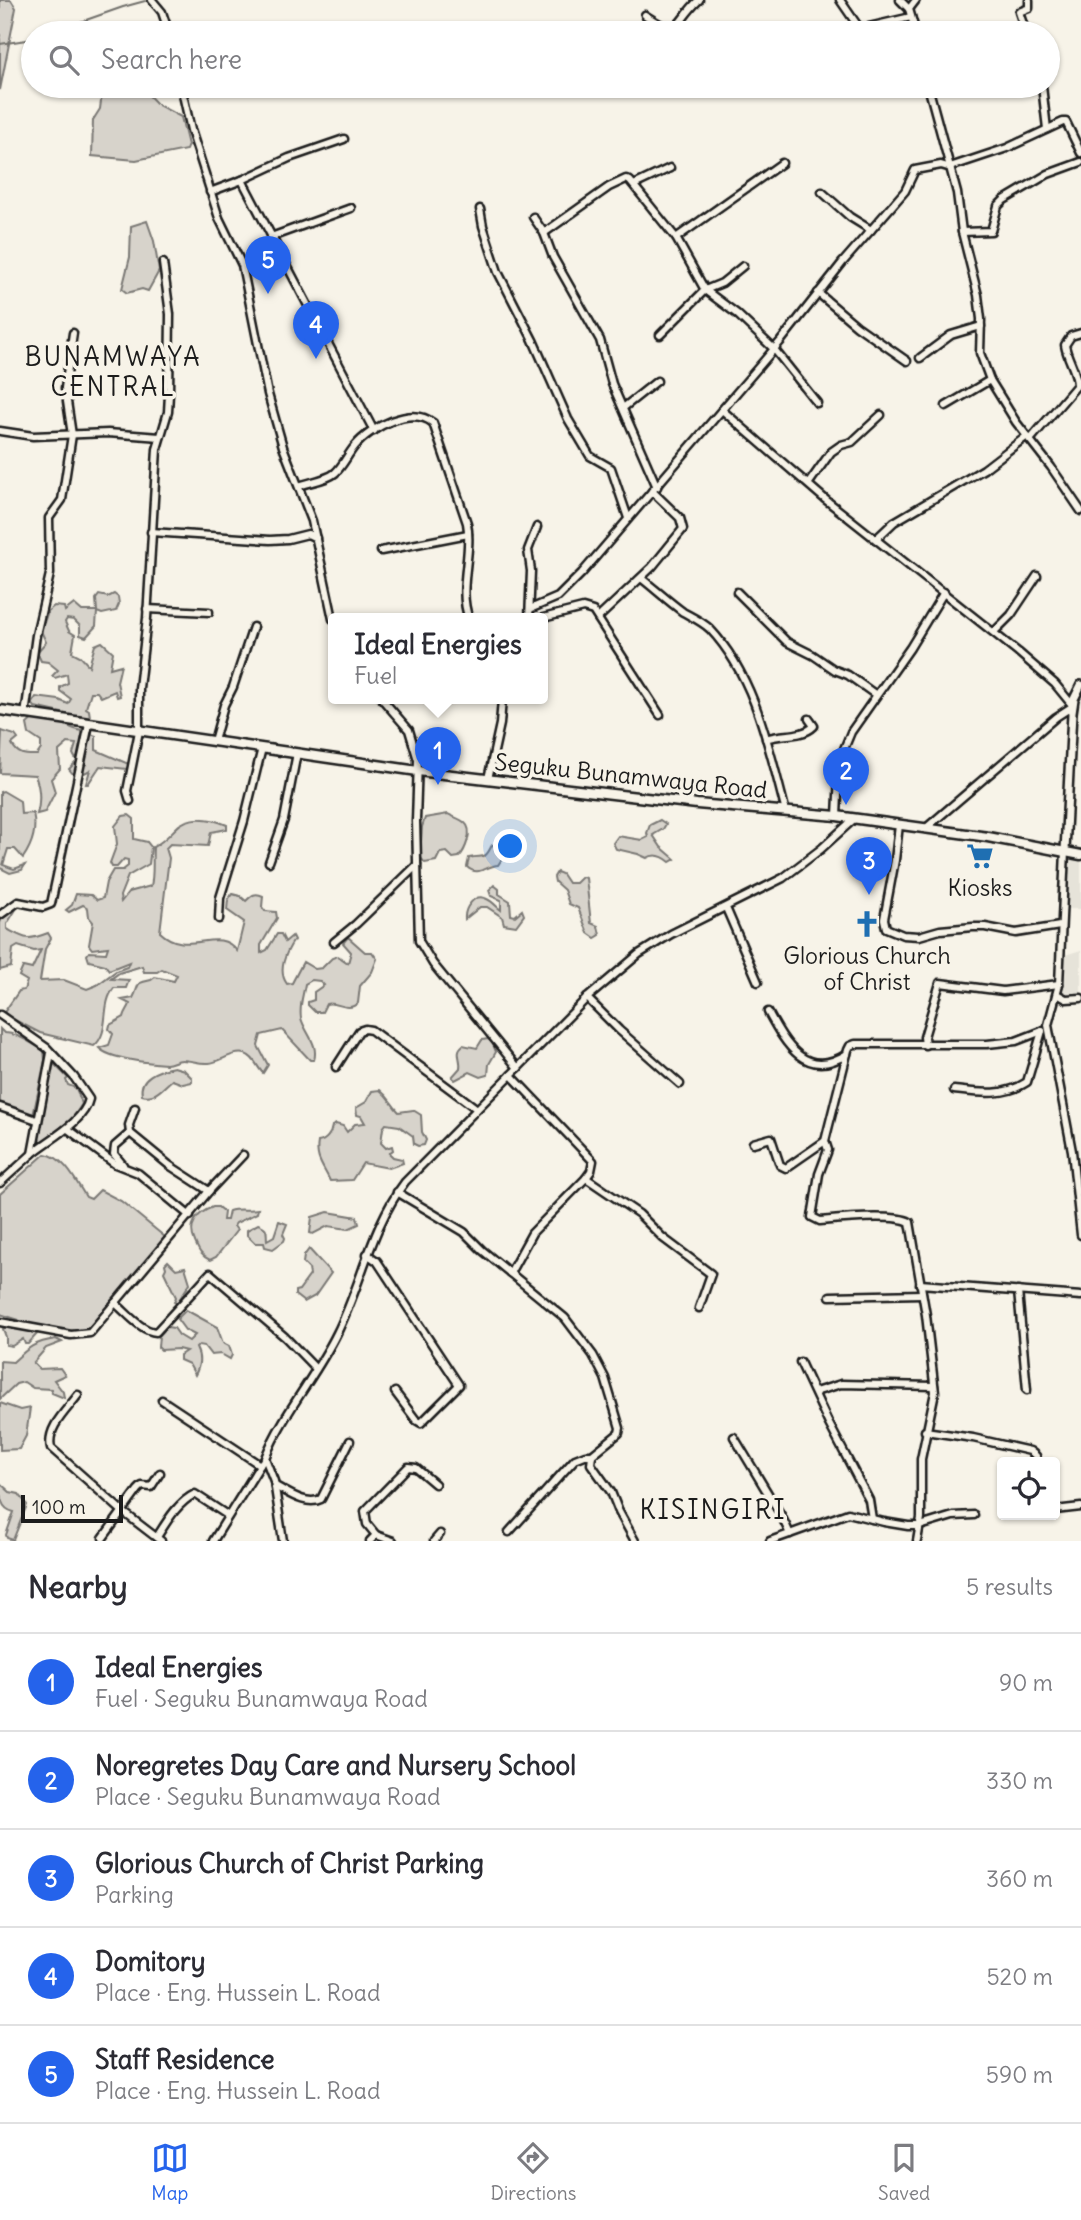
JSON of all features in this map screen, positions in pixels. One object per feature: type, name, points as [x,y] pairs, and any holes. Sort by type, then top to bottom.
[{"type":"main road","name":"Seguku Bunamwaya Road","points":[[0,710],[418,771],[697,804],[854,818],[1081,855]]},
{"type":"street","points":[[152,0],[162,12],[165,21]]},
{"type":"street","points":[[681,21],[699,0]]},
{"type":"street","points":[[840,0],[854,21]]},
{"type":"street","points":[[900,0],[912,21]]},
{"type":"street","points":[[885,21],[910,13],[916,0]]},
{"type":"street","points":[[1022,21],[1019,12],[1029,8],[1029,0]]},
{"type":"street","points":[[645,15],[654,21]]},
{"type":"street","points":[[184,98],[219,218],[242,265],[268,394],[283,447],[316,538],[332,613]]},
{"type":"street","points":[[931,98],[957,193],[962,232],[978,295],[980,352],[990,380],[1081,511]]},
{"type":"street","points":[[1043,98],[1046,130]]},
{"type":"street","points":[[530,609],[558,597],[582,573],[905,191],[915,170],[941,164],[950,168],[1007,148],[1065,121],[1081,153]]},
{"type":"street","points":[[210,192],[289,158],[344,139]]},
{"type":"street","points":[[962,232],[991,230],[998,206],[1004,200],[1039,178],[1081,162]]},
{"type":"street","points":[[676,238],[782,163]]},
{"type":"street","points":[[634,185],[670,168]]},
{"type":"street","points":[[544,233],[626,179],[634,185],[676,238],[705,290],[737,314],[774,349],[817,403]]},
{"type":"street","points":[[242,180],[374,431]]},
{"type":"street","points":[[821,192],[850,217],[871,230]]},
{"type":"street","points":[[271,237],[351,208]]},
{"type":"street","points":[[480,209],[485,235],[498,272],[533,340],[568,419],[590,456],[611,468],[628,518]]},
{"type":"street","points":[[533,217],[600,340],[612,384],[654,489],[683,523],[683,529],[652,568],[598,618]]},
{"type":"street","points":[[130,801],[127,791],[139,731],[139,688],[147,608],[154,480],[160,436],[168,412],[170,394],[170,314],[163,263]]},
{"type":"street","points":[[660,335],[705,290],[722,283],[743,266]]},
{"type":"street","points":[[818,293],[857,326],[907,361]]},
{"type":"street","points":[[920,358],[951,335],[981,326]]},
{"type":"street","points":[[25,715],[36,635],[51,566],[50,518],[62,500],[72,435],[65,388],[73,333]]},
{"type":"street","points":[[876,539],[894,522],[984,469],[1029,438],[1079,388],[1077,375],[1067,357],[1065,345],[1071,336],[1081,333]]},
{"type":"street","points":[[946,405],[990,380]]},
{"type":"street","points":[[623,408],[657,381]]},
{"type":"street","points":[[722,410],[826,500],[994,632],[1055,684],[1073,710]]},
{"type":"street","points":[[299,486],[334,474],[357,443],[374,431],[408,416],[417,415],[433,423],[468,534],[465,581],[468,613]]},
{"type":"street","points":[[809,483],[831,453],[841,445],[852,442],[881,415]]},
{"type":"street","points":[[0,431],[33,436],[108,433],[160,436]]},
{"type":"street","points":[[530,613],[531,571],[528,550],[537,527]]},
{"type":"street","points":[[151,532],[270,540],[288,540],[308,534],[316,538]]},
{"type":"street","points":[[381,551],[468,534]]},
{"type":"street","points":[[994,632],[1011,615],[1037,576]]},
{"type":"street","points":[[641,578],[682,611],[708,627],[730,653],[746,683],[766,738],[786,812]]},
{"type":"street","points":[[737,592],[787,642],[848,675],[876,695]]},
{"type":"street","points":[[837,816],[839,775],[844,749],[851,732],[910,648],[944,592]]},
{"type":"street","points":[[147,608],[209,612]]},
{"type":"street","points":[[548,617],[589,608],[660,715]]},
{"type":"street","points":[[214,741],[224,705],[233,687],[253,627]]},
{"type":"street","points":[[1081,685],[1073,710],[1059,984],[1048,1025],[1072,1151],[1081,1235]]},
{"type":"street","points":[[386,704],[409,730],[418,760],[417,933],[421,948],[518,1068]]},
{"type":"street","points":[[488,779],[502,704]]},
{"type":"street","points":[[925,829],[1047,725],[1073,710],[1081,711]]},
{"type":"street","points":[[766,738],[807,732],[814,726],[809,719]]},
{"type":"street","points":[[0,915],[18,902],[43,907],[51,904],[89,724]]},
{"type":"street","points":[[219,919],[220,898],[244,821],[262,748]]},
{"type":"street","points":[[269,862],[284,820],[297,753]]},
{"type":"street","points":[[212,1541],[265,1458],[316,1369],[349,1307],[384,1215],[397,1192],[415,1170],[587,998],[639,954],[671,934],[783,878],[821,849],[854,818]]},
{"type":"street","points":[[899,825],[884,919],[886,928],[903,936],[919,936],[940,930],[973,927],[1016,933],[1060,926]]},
{"type":"street","points":[[334,942],[369,913],[417,865]]},
{"type":"street","points":[[726,908],[758,982]]},
{"type":"street","points":[[925,1045],[924,1037],[940,982],[1003,990],[1059,984]]},
{"type":"street","points":[[1056,994],[1066,999],[1081,998]]},
{"type":"street","points":[[587,998],[680,1084]]},
{"type":"street","points":[[768,1012],[792,1051],[802,1060],[834,1061],[848,1054]]},
{"type":"street","points":[[0,1015],[51,1052],[75,1077],[89,1099],[88,1105],[68,1129],[32,1154],[0,1183]]},
{"type":"street","points":[[917,1541],[920,1526],[921,1459],[933,1404],[934,1386],[909,1221],[877,1218],[820,1221],[812,1217],[819,1174],[828,1150],[825,1142],[850,1046],[1016,1041],[1042,1031],[1048,1025]]},
{"type":"street","points":[[336,1067],[359,1031],[370,1030],[477,1109]]},
{"type":"street","points":[[954,1090],[986,1094],[1004,1092],[1027,1082],[1042,1031]]},
{"type":"street","points":[[32,1154],[51,1052]]},
{"type":"street","points":[[510,1273],[532,1233],[586,1178],[593,1161],[511,1075]]},
{"type":"street","points":[[0,1107],[37,1120]]},
{"type":"street","points":[[123,1165],[114,1154],[115,1146],[130,1133],[135,1108]]},
{"type":"street","points":[[68,1129],[115,1164],[138,1172],[190,1216]]},
{"type":"street","points":[[130,1133],[169,1166],[209,1191]]},
{"type":"street","points":[[753,1143],[771,1138],[780,1165],[786,1168],[825,1142]]},
{"type":"street","points":[[0,1322],[80,1335],[90,1333],[209,1191],[243,1155]]},
{"type":"street","points":[[586,1178],[639,1214],[663,1238],[709,1272],[711,1277],[699,1308]]},
{"type":"street","points":[[397,1192],[464,1232],[565,1318],[593,1354],[605,1378],[620,1431],[592,1455],[575,1460],[509,1532]]},
{"type":"street","points":[[367,1254],[377,1261],[459,1385],[421,1423],[395,1392]]},
{"type":"street","points":[[114,1303],[145,1328],[156,1332],[210,1273],[285,1337],[316,1369]]},
{"type":"street","points":[[920,1284],[1081,1296]]},
{"type":"street","points":[[1018,1291],[1027,1390]]},
{"type":"street","points":[[830,1296],[922,1294]]},
{"type":"street","points":[[800,1362],[869,1500],[872,1519]]},
{"type":"street","points":[[815,1392],[841,1384],[934,1386]]},
{"type":"street","points":[[78,1395],[57,1422],[50,1437],[51,1448],[122,1511],[159,1539],[169,1518],[188,1497],[195,1494],[227,1515]]},
{"type":"street","points":[[162,1399],[260,1465]]},
{"type":"street","points":[[925,1431],[973,1438],[1030,1451],[1036,1457]]},
{"type":"street","points":[[734,1437],[790,1534]]},
{"type":"street","points":[[275,1486],[313,1503],[321,1499],[350,1441]]},
{"type":"street","points":[[592,1455],[592,1464],[611,1492],[635,1541]]},
{"type":"street","points":[[265,1458],[275,1486],[283,1541]]},
{"type":"street","points":[[393,1541],[373,1538],[365,1511],[408,1467],[416,1468],[435,1484]]},
{"type":"street","points":[[103,1538],[138,1490],[142,1486],[151,1487],[160,1473]]},
{"type":"street","points":[[1060,1509],[1081,1507]]},
{"type":"street","points":[[770,1541],[846,1513],[884,1522],[920,1526],[943,1518],[974,1515]]},
{"type":"street","points":[[434,1541],[440,1534]]},
{"type":"shaded area","points":[[0,0],[11,0],[16,8],[0,90]]},
{"type":"shaded area","points":[[101,98],[151,98],[158,105],[181,117],[188,145],[186,150],[136,160],[92,156],[93,120],[100,109]]},
{"type":"shaded area","points":[[147,221],[154,241],[159,271],[148,291],[142,289],[127,293],[122,289],[130,257],[131,226]]},
{"type":"shaded area","points":[[114,594],[118,597],[119,604],[116,611],[102,614],[97,612],[96,626],[86,637],[80,635],[80,626],[74,620],[67,619],[65,622],[69,631],[75,635],[72,652],[89,666],[95,645],[102,642],[113,652],[110,668],[121,665],[117,682],[120,696],[117,697],[115,691],[101,697],[97,692],[91,692],[86,708],[89,710],[88,719],[35,707],[32,703],[36,697],[68,704],[71,699],[60,691],[60,687],[68,683],[67,674],[55,678],[52,676],[58,670],[48,662],[41,661],[37,652],[46,642],[41,631],[48,611],[54,606],[64,607],[65,611],[74,604],[82,611],[97,611],[96,599],[99,595],[108,597]]},
{"type":"shaded area","points":[[37,715],[49,717],[82,731],[85,737],[91,734],[96,736],[96,750],[131,765],[127,769],[100,766],[86,784],[90,770],[79,776],[69,769],[75,763],[86,764],[73,754],[76,744],[68,743],[59,751],[60,769],[51,779],[55,792],[45,812],[37,814],[39,794],[35,775],[0,773],[2,731],[15,735],[18,739],[12,744],[20,753],[37,755],[41,749],[41,742],[29,734],[27,724]]},
{"type":"shaded area","points":[[3,791],[20,801],[21,814],[33,813],[34,819],[33,837],[23,858],[15,849],[8,849],[3,865],[14,869],[25,865],[22,870],[10,873],[0,868],[0,792]]},
{"type":"shaded area","points":[[448,814],[468,826],[469,835],[464,850],[459,857],[453,858],[447,852],[440,853],[436,861],[425,863],[420,857],[425,818]]},
{"type":"shaded area","points":[[129,815],[134,819],[134,839],[147,842],[151,847],[149,864],[128,876],[120,896],[121,902],[129,892],[151,886],[153,847],[180,824],[200,819],[227,825],[227,829],[211,832],[208,846],[170,844],[166,848],[169,858],[160,932],[171,939],[181,943],[220,940],[237,951],[244,922],[227,910],[228,900],[232,894],[246,901],[258,894],[263,896],[262,907],[265,911],[276,912],[277,918],[261,945],[261,953],[267,950],[277,934],[281,934],[285,942],[292,936],[294,940],[283,968],[287,984],[292,983],[303,962],[315,969],[322,968],[338,956],[348,963],[351,952],[343,943],[348,937],[365,952],[372,952],[377,959],[372,972],[360,986],[358,1003],[354,1006],[326,1004],[322,1012],[315,1012],[308,1002],[314,1000],[314,992],[324,985],[320,981],[312,980],[305,984],[301,1018],[315,1049],[314,1060],[310,1060],[282,1030],[261,1035],[258,1046],[268,1065],[263,1073],[245,1054],[236,1054],[209,1063],[182,1060],[166,1064],[130,1060],[104,1052],[99,1048],[109,1045],[113,1034],[109,1029],[110,1025],[124,1017],[130,1004],[122,1000],[133,998],[142,982],[155,977],[174,981],[177,975],[162,969],[157,972],[144,972],[142,966],[119,973],[111,979],[129,980],[126,988],[114,988],[110,995],[102,1033],[94,1046],[40,1033],[3,1014],[19,991],[24,990],[27,981],[19,976],[23,967],[32,969],[41,950],[34,951],[18,946],[13,949],[11,967],[0,970],[0,923],[10,912],[15,911],[7,929],[27,938],[48,933],[51,938],[45,949],[40,981],[64,980],[87,989],[127,967],[129,962],[109,970],[105,965],[89,961],[89,952],[106,953],[108,947],[92,949],[89,945],[93,922],[88,908],[83,905],[69,912],[66,910],[72,905],[76,894],[91,895],[97,900],[103,898],[106,882],[113,870],[123,870],[128,866],[128,860],[124,859],[117,867],[112,867],[110,863],[117,844],[115,826],[123,816]]},
{"type":"shaded area","points":[[660,820],[666,824],[653,835],[661,847],[675,859],[670,862],[659,856],[647,858],[616,849],[613,843],[618,836],[642,840],[648,837],[650,825]]},
{"type":"shaded area","points":[[501,843],[504,856],[498,865],[478,871],[467,867],[469,858],[485,856],[492,845]]},
{"type":"shaded area","points":[[1069,856],[1081,859],[1081,909],[1064,909]]},
{"type":"shaded area","points":[[557,872],[562,874],[568,883],[576,883],[582,877],[586,878],[591,923],[598,926],[600,935],[595,938],[588,933],[578,908],[569,904],[564,890],[555,882]]},
{"type":"shaded area","points":[[494,885],[499,889],[499,894],[510,901],[511,915],[515,916],[522,910],[524,915],[516,926],[504,924],[502,917],[487,907],[480,907],[465,919],[468,906],[482,897],[501,910],[501,900],[491,896],[489,890]]},
{"type":"shaded area","points":[[1081,950],[1081,997],[1066,997],[1059,991],[1062,956]]},
{"type":"shaded area","points":[[0,1029],[44,1050],[45,1060],[33,1116],[0,1103]]},
{"type":"shaded area","points":[[488,1039],[496,1052],[489,1064],[488,1075],[481,1077],[470,1072],[455,1080],[452,1077],[460,1068],[460,1048],[463,1045],[477,1048],[482,1040]]},
{"type":"shaded area","points":[[51,1061],[68,1078],[68,1085],[76,1088],[82,1104],[72,1119],[36,1146]]},
{"type":"shaded area","points":[[174,1067],[184,1070],[192,1078],[192,1082],[183,1084],[172,1080],[155,1094],[142,1095],[146,1079],[156,1072]]},
{"type":"shaded area","points":[[380,1090],[399,1112],[413,1110],[421,1115],[422,1132],[426,1140],[424,1145],[414,1144],[413,1136],[399,1126],[386,1124],[381,1143],[386,1148],[392,1146],[393,1150],[389,1153],[402,1159],[403,1163],[389,1168],[363,1163],[352,1180],[330,1181],[319,1158],[318,1142],[326,1139],[332,1126],[336,1124],[343,1126],[347,1132],[355,1124],[365,1123],[361,1116],[357,1115],[356,1108],[366,1102],[372,1091]]},
{"type":"shaded area","points":[[45,1154],[64,1165],[86,1197],[91,1199],[100,1190],[121,1201],[165,1237],[128,1284],[88,1328],[67,1331],[29,1323],[38,1328],[37,1334],[28,1344],[25,1344],[23,1339],[12,1346],[6,1345],[3,1329],[11,1320],[19,1320],[0,1314],[0,1194]]},
{"type":"shaded area","points":[[213,1207],[224,1212],[223,1220],[227,1220],[229,1211],[258,1209],[257,1213],[236,1223],[234,1226],[237,1230],[216,1257],[210,1260],[199,1251],[192,1230],[198,1216]]},
{"type":"shaded area","points":[[328,1212],[357,1217],[359,1224],[348,1229],[328,1226],[310,1233],[312,1217]]},
{"type":"shaded area","points":[[279,1221],[287,1224],[283,1234],[285,1238],[273,1249],[265,1247],[264,1243],[255,1243],[247,1235],[247,1230],[258,1224],[262,1225],[267,1232],[267,1240],[274,1236]]},
{"type":"shaded area","points":[[309,1249],[331,1273],[315,1296],[304,1302],[295,1295],[295,1291],[299,1290],[310,1275],[309,1269],[303,1263]]},
{"type":"shaded area","points":[[168,1261],[176,1269],[185,1267],[190,1283],[177,1303],[174,1302],[176,1297],[164,1272]]},
{"type":"shaded area","points":[[186,1310],[217,1327],[223,1343],[229,1346],[232,1355],[230,1359],[221,1354],[211,1355],[204,1346],[199,1345],[196,1348],[199,1361],[195,1375],[189,1364],[180,1360],[180,1355],[186,1351],[161,1350],[158,1347],[159,1336],[167,1327],[174,1328],[189,1341],[195,1335],[185,1330],[177,1319]]},
{"type":"shaded area","points":[[56,1339],[62,1342],[46,1348],[33,1363],[39,1369],[60,1368],[65,1375],[54,1380],[64,1398],[52,1393],[51,1389],[33,1388],[24,1382],[16,1384],[0,1399],[0,1361],[13,1362],[32,1346]]},
{"type":"shaded area","points":[[0,1403],[20,1410],[30,1408],[26,1436],[19,1449],[0,1450]]},
{"type":"shaded area","points":[[0,1483],[10,1492],[19,1494],[27,1505],[13,1540],[6,1535],[14,1512],[3,1505]]},
{"type":"waterway","points":[[83,21],[145,1]]},
{"type":"waterway","points":[[0,44],[21,41]]},
{"type":"waterway","points":[[1060,880],[1061,867]]},
{"type":"waterway","points":[[1058,900],[1059,884]]},
{"type":"place","name":"Staff Residence","points":[[268,294]]},
{"type":"place","name":"Domitory","points":[[316,359]]},
{"type":"place","name":"Ideal Energies","points":[[438,785]]},
{"type":"place","name":"Noregretes Day Care and Nursery School","points":[[846,805]]},
{"type":"place","name":"Kiosks","points":[[980,856]]},
{"type":"place","name":"Glorious Church of Christ Parking","points":[[869,895]]},
{"type":"place","name":"Glorious Church of Christ","points":[[867,924]]},
{"type":"district","name":"BUNAMWAYA CENTRAL","points":[[113,372]]},
{"type":"district","name":"KISINGIRI","points":[[713,1510]]}]
